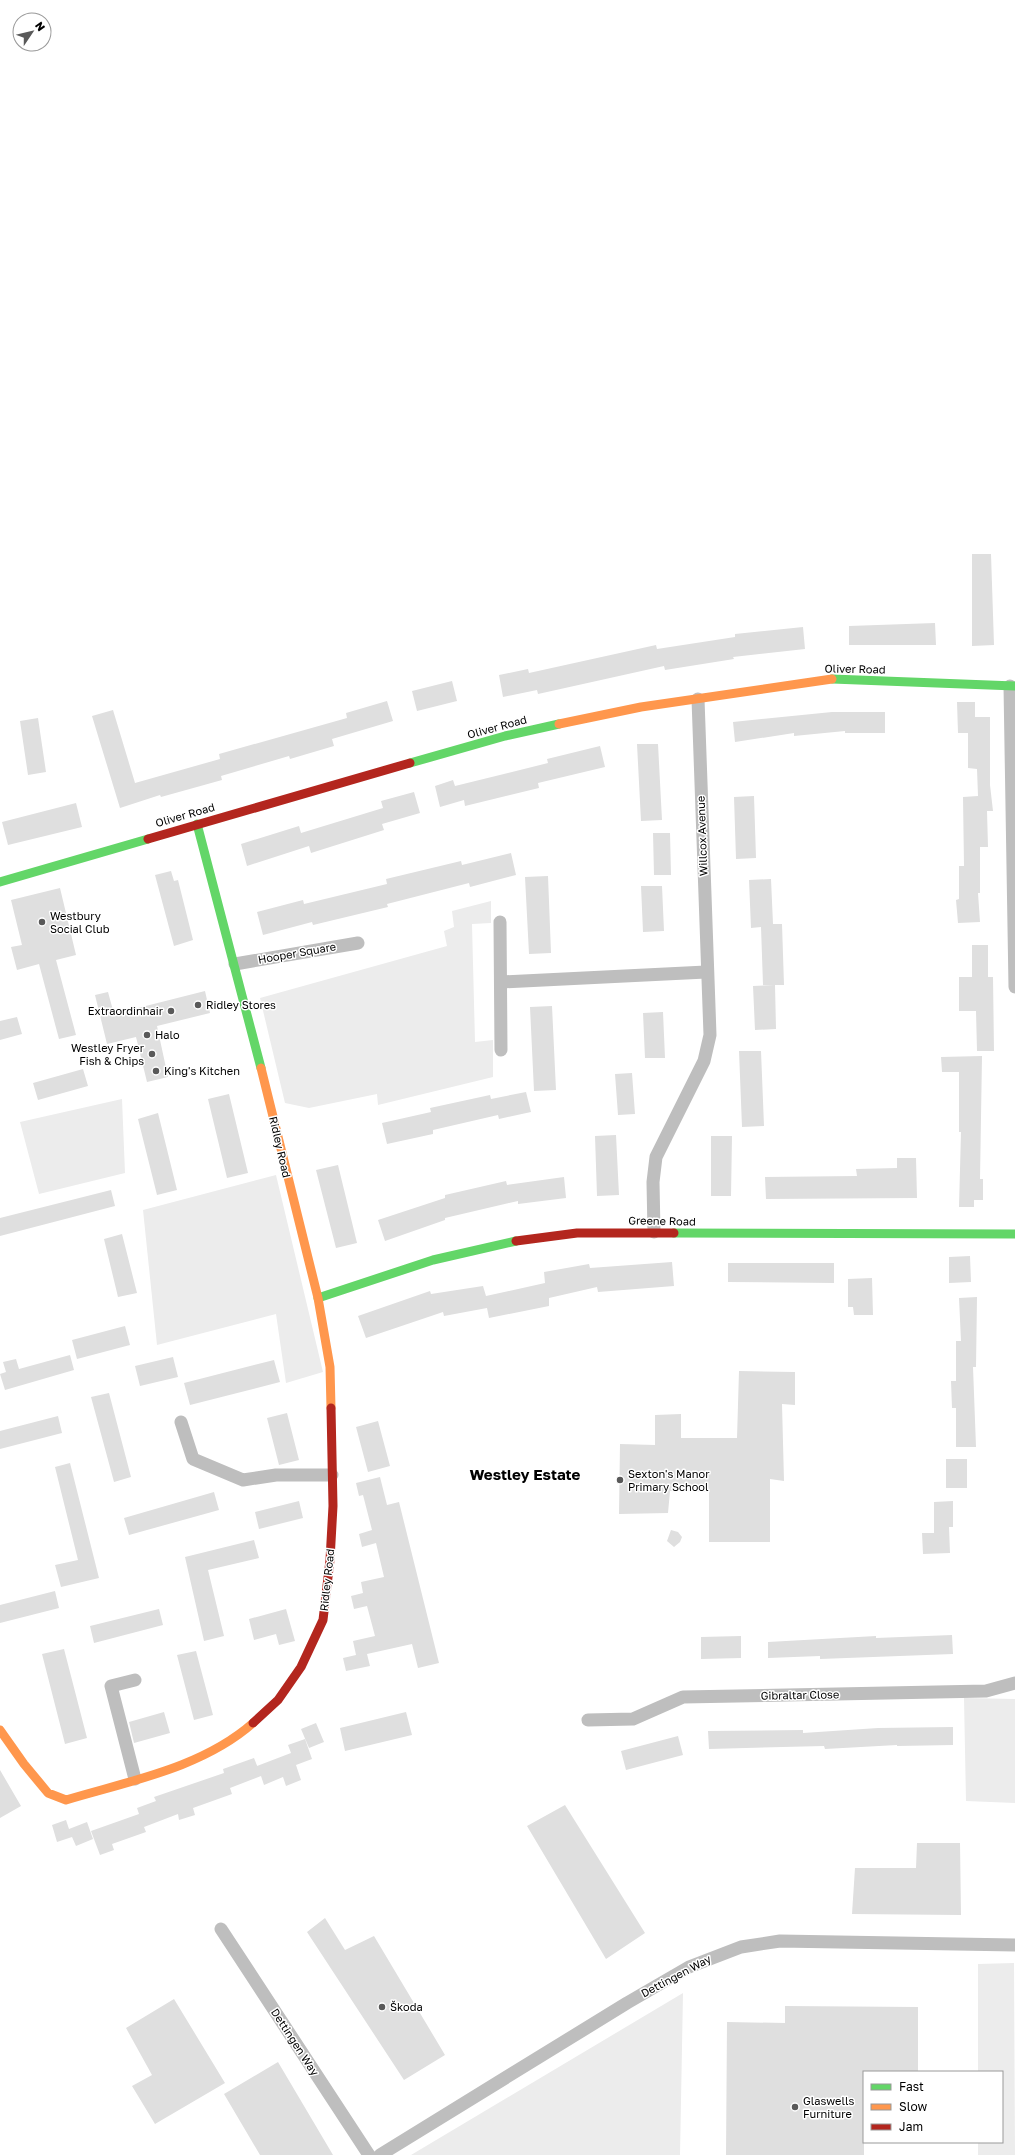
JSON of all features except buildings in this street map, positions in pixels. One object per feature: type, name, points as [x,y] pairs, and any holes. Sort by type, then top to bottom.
[{"type":"street","name":"Oliver Road","points":[[0,882],[505,736],[641,707],[828,679],[1012,686]]},
{"type":"street","points":[[1012,686],[1015,987]]},
{"type":"street","name":"Willcox Avenue","points":[[654,1232],[653,1182],[656,1157],[704,1061],[710,1035],[706,972],[698,699]]},
{"type":"street","name":"Ridley Road","points":[[0,1730],[24,1764],[48,1793],[66,1800],[187,1763],[240,1734],[278,1700],[301,1667],[323,1620],[330,1560],[333,1506],[330,1367],[318,1298],[235,964],[197,824]]},
{"type":"street","points":[[500,922],[502,982],[501,1050]]},
{"type":"street","name":"Hooper Square","points":[[235,964],[358,943]]},
{"type":"street","points":[[502,982],[706,972]]},
{"type":"street","name":"Greene Road","points":[[318,1298],[433,1260],[501,1243],[576,1233],[1015,1234]]},
{"type":"street","points":[[182,1422],[193,1459],[243,1480],[276,1474],[332,1475]]},
{"type":"street","points":[[135,1680],[111,1686],[135,1779]]},
{"type":"street","name":"Gibraltar Close","points":[[588,1720],[633,1719],[683,1697],[986,1691],[1015,1683]]},
{"type":"street","name":"Dettingen Way","points":[[221,1929],[369,2155]]},
{"type":"street","name":"Dettingen Way","points":[[380,2155],[627,2003],[689,1967],[741,1947],[780,1941],[1015,1945]]},
{"type":"shaded area","points":[[491,901],[491,923],[472,924],[475,1042],[493,1040],[493,1077],[378,1105],[377,1094],[309,1108],[285,1103],[260,998],[447,946],[444,931],[454,927],[452,911]]},
{"type":"shaded area","points":[[122,1099],[125,1173],[39,1194],[20,1122]]},
{"type":"shaded area","points":[[276,1175],[323,1372],[286,1383],[276,1314],[157,1345],[143,1210]]},
{"type":"shaded area","points":[[964,1698],[1015,1699],[1015,1803],[966,1801]]},
{"type":"shaded area","points":[[1014,1963],[1015,2155],[978,2155],[978,2143],[1003,2143],[1003,2071],[978,2071],[978,1964]]},
{"type":"shaded area","points":[[683,1993],[680,2155],[411,2155]]},
{"type":"traffic: fast","points":[[832,679],[1015,686]]},
{"type":"traffic: fast","points":[[410,763],[505,736],[559,724]]},
{"type":"traffic: fast","points":[[197,824],[261,1068]]},
{"type":"traffic: fast","points":[[0,882],[148,839]]},
{"type":"traffic: fast","points":[[674,1233],[1015,1234]]},
{"type":"traffic: fast","points":[[318,1298],[433,1260],[516,1241]]},
{"type":"traffic: slow","points":[[559,724],[641,707],[832,679]]},
{"type":"traffic: slow","points":[[261,1068],[318,1298],[330,1367],[331,1408]]},
{"type":"traffic: slow","points":[[0,1730],[24,1764],[48,1793],[66,1800],[139,1779],[188,1762],[233,1738],[253,1723]]},
{"type":"traffic: jam","points":[[148,839],[410,763]]},
{"type":"traffic: jam","points":[[516,1241],[577,1233],[674,1233]]},
{"type":"traffic: jam","points":[[253,1723],[278,1700],[301,1667],[323,1620],[330,1560],[333,1506],[331,1408]]},
{"type":"place","name":"Westbury Social Club","points":[[42,922]]},
{"type":"place","name":"Ridley Stores","points":[[198,1005]]},
{"type":"place","name":"Extraordinhair","points":[[171,1011]]},
{"type":"place","name":"Halo","points":[[147,1035]]},
{"type":"place","name":"Westley Fryer Fish & Chips","points":[[152,1054]]},
{"type":"place","name":"King's Kitchen","points":[[156,1071]]},
{"type":"place","name":"Sexton's Manor Primary School","points":[[620,1480]]},
{"type":"place","name":"Škoda","points":[[382,2007]]},
{"type":"place","name":"Glaswells Furniture","points":[[795,2107]]},
{"type":"district","name":"Westley Estate","points":[[525,1475]]}]
